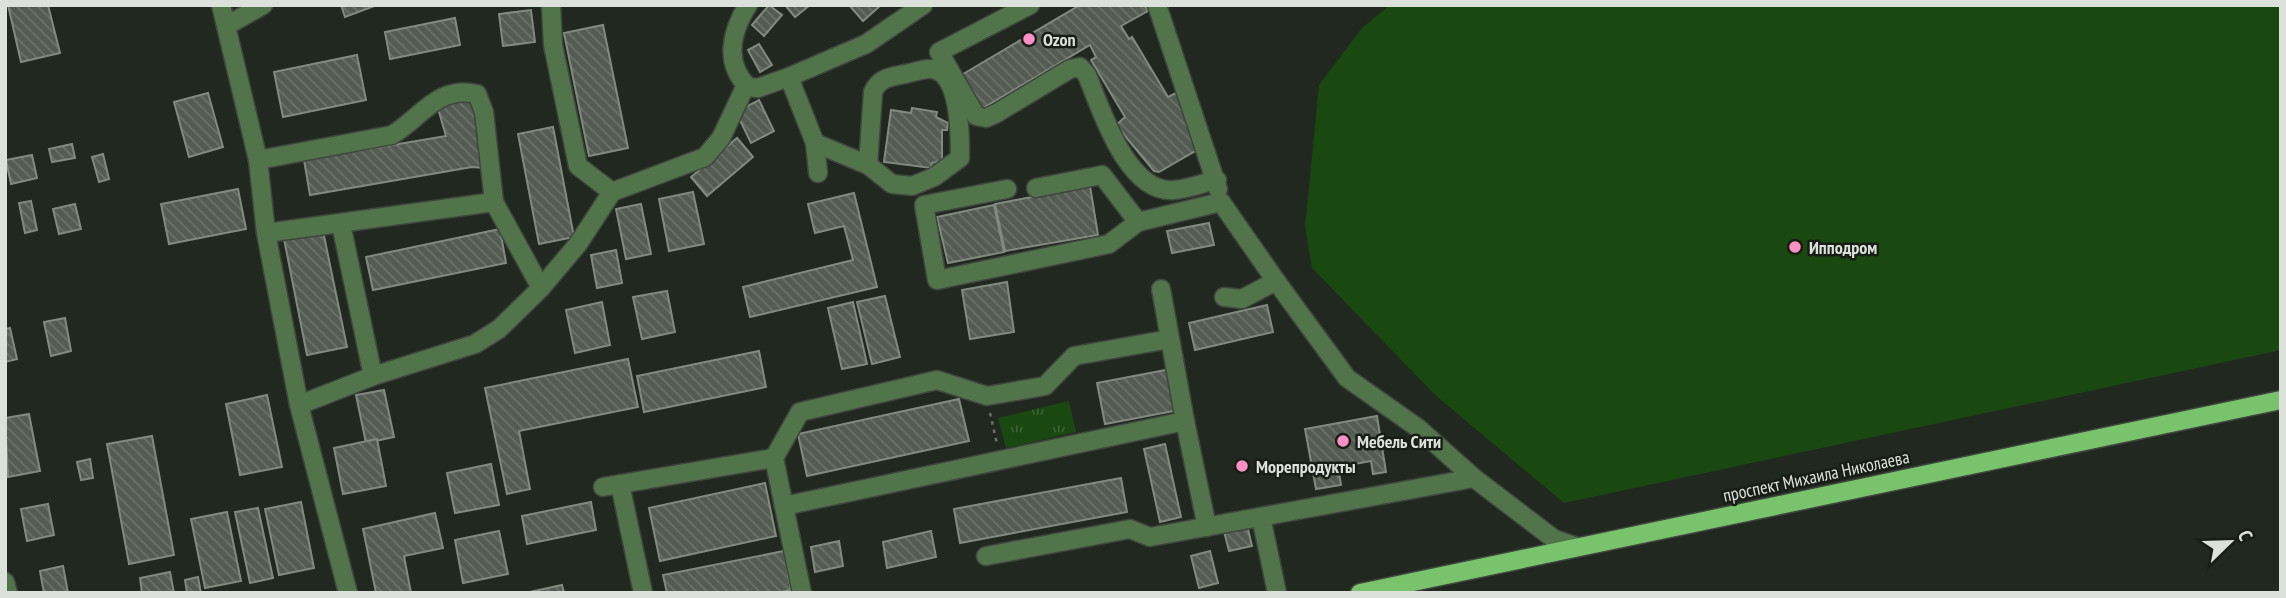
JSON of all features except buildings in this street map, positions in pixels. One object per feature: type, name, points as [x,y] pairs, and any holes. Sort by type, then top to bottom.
[{"type":"main road","name":"проспект Михаила Николаева","points":[[1360,593],[2281,400]]},
{"type":"street","points":[[221,5],[258,160],[266,233],[299,405],[348,593]]},
{"type":"street","points":[[226,26],[263,5]]},
{"type":"street","points":[[551,5],[553,45],[578,166],[612,192]]},
{"type":"street","points":[[748,5],[739,20],[731,49],[734,66],[746,85],[758,88],[866,44],[923,5]]},
{"type":"street","points":[[1030,5],[939,52],[976,116],[986,118],[998,113],[1070,69],[1080,67],[1087,75],[1116,147],[1149,183],[1172,191],[1217,180]]},
{"type":"street","points":[[1157,5],[1217,180],[1221,202],[1347,379],[1418,428],[1475,478],[1554,539],[1577,547]]},
{"type":"street","points":[[815,143],[868,165],[892,184],[912,186],[934,177],[960,158],[953,87],[943,74],[931,69],[885,78],[877,84],[873,92],[868,165]]},
{"type":"street","points":[[789,77],[815,143],[818,173]]},
{"type":"street","points":[[299,405],[373,376],[475,344],[499,328],[541,288],[578,244],[612,192],[705,157],[721,138],[746,85]]},
{"type":"street","points":[[258,160],[392,135],[411,124],[432,100],[469,92],[477,94],[482,102],[494,202],[541,288]]},
{"type":"street","points":[[1036,187],[1102,175],[1138,222]]},
{"type":"street","points":[[1007,189],[924,205],[937,280],[1109,244],[1138,222],[1221,202]]},
{"type":"street","points":[[266,233],[494,202]]},
{"type":"street","points":[[341,224],[373,376]]},
{"type":"street","points":[[1224,297],[1242,299],[1276,281]]},
{"type":"street","points":[[1161,289],[1207,527]]},
{"type":"street","points":[[802,593],[774,458],[800,412],[937,380],[987,396],[1045,386],[1074,356],[1170,339]]},
{"type":"street","points":[[784,506],[1185,421]]},
{"type":"street","points":[[643,593],[611,486],[774,458]]},
{"type":"street","points":[[986,556],[1130,528],[1150,537],[1475,478]]},
{"type":"street","points":[[1262,517],[1277,593]]},
{"type":"street","points":[[5,582],[8,593]]},
{"type":"path","points":[[987,396],[1001,460]]},
{"type":"green space","name":"Ипподром","points":[[1390,5],[2281,5],[2281,350],[1564,503],[1434,394],[1312,268],[1305,227],[1319,85],[1362,28]]},
{"type":"green space","points":[[1069,401],[1076,432],[1006,448],[998,418]]},
{"type":"place","name":"Ozon","points":[[1029,39]]},
{"type":"place","name":"Ипподром","points":[[1795,247]]},
{"type":"place","name":"Мебель Сити","points":[[1343,441]]},
{"type":"place","name":"Морепродукты","points":[[1242,466]]}]
